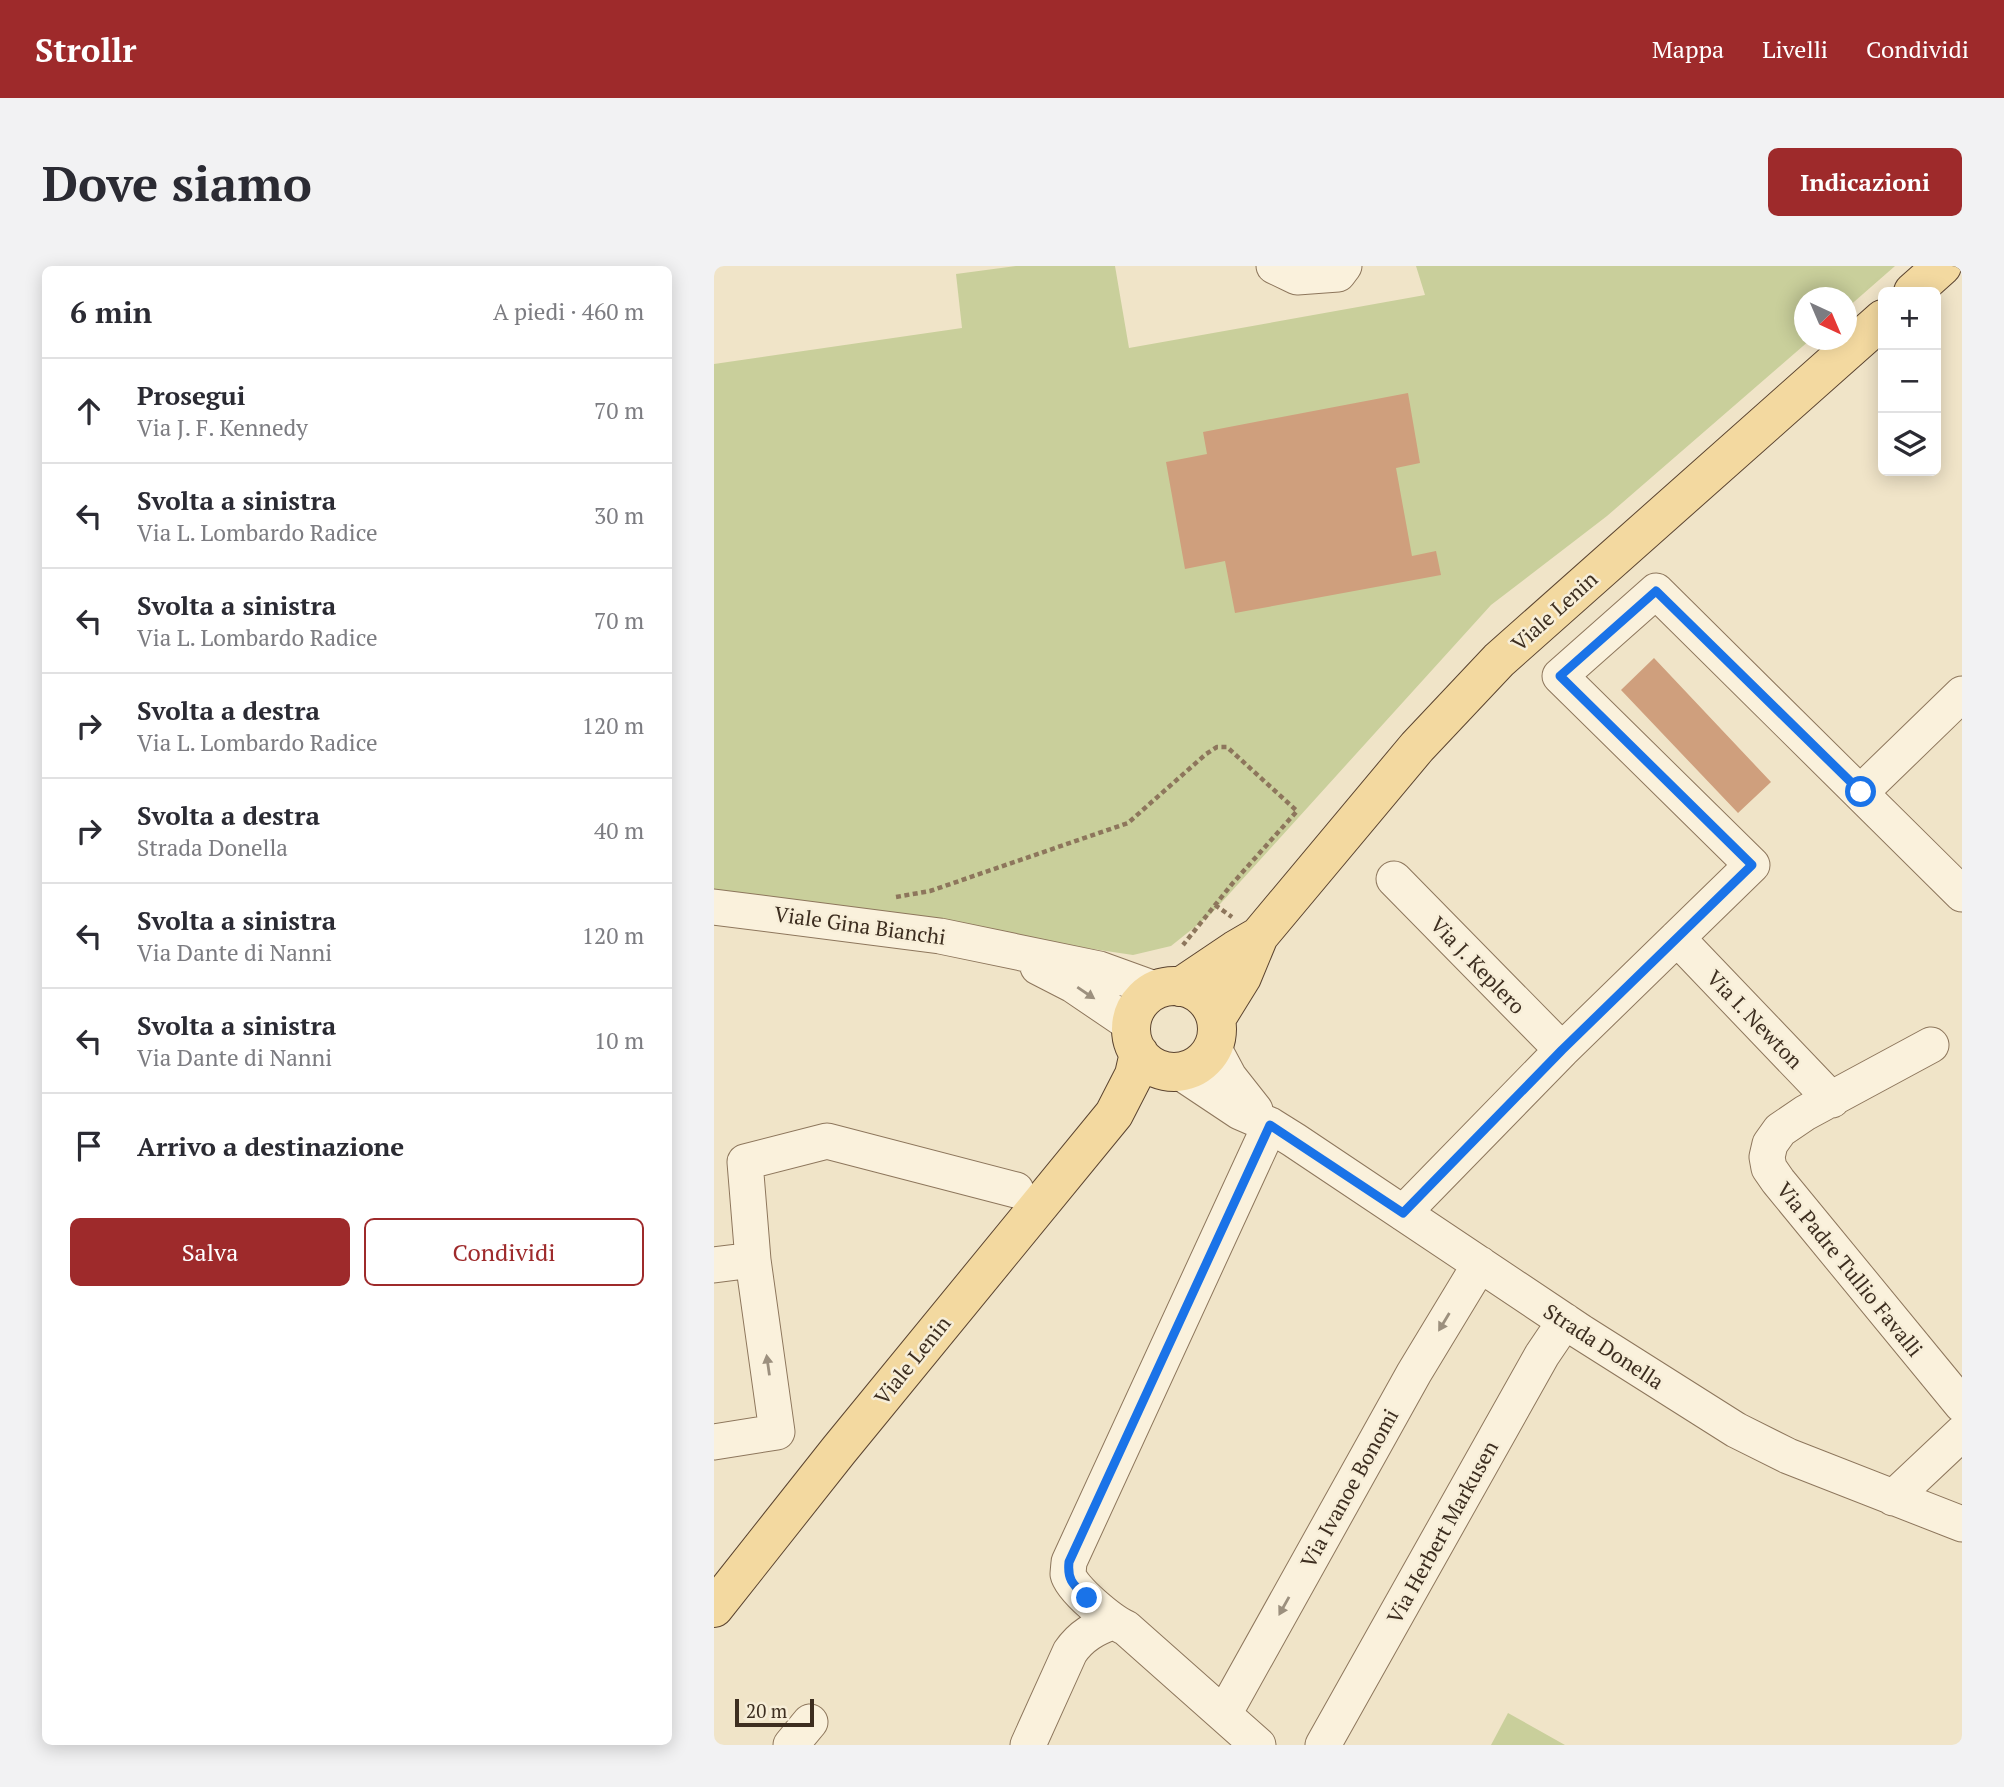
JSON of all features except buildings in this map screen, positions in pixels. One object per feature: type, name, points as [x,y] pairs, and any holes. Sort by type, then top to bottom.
[{"type":"main road","points":[[1919,287],[1942,266]]},
{"type":"main road","name":"Viale Lenin","points":[[1259,936],[1169,988],[1148,996],[1140,1004],[1135,1014],[1154,1055],[1193,1068],[1205,1059],[1259,936],[1417,747],[1499,660],[1878,322]]},
{"type":"main road","points":[[1169,988],[1192,990],[1203,997],[1211,1007],[1215,1033]]},
{"type":"main road","name":"Viale Lenin","points":[[714,1608],[839,1450],[1114,1114],[1134,1075],[1154,1055]]},
{"type":"street","points":[[1274,266],[1297,277],[1338,274],[1345,266]]},
{"type":"street","points":[[1403,1213],[1562,1050],[1752,865],[1560,676],[1656,591],[1962,894]]},
{"type":"street","points":[[1861,792],[1962,694]]},
{"type":"street","name":"Via J. Keplero","points":[[1394,879],[1562,1050]]},
{"type":"street","name":"Viale Gina Bianchi","points":[[714,907],[940,936],[1099,969],[1169,988]]},
{"type":"street","name":"Via I. Newton","points":[[1677,938],[1832,1100]]},
{"type":"street","points":[[1004,948],[1073,985],[1154,1055],[1240,1112],[1270,1125]]},
{"type":"street","points":[[1215,1033],[1229,1077],[1238,1091],[1270,1125]]},
{"type":"street","name":"Via Padre Tullio Favalli","points":[[1931,1045],[1805,1113],[1780,1130],[1770,1144],[1767,1157],[1769,1168],[1777,1181],[1962,1405]]},
{"type":"street","points":[[1258,1745],[1126,1628],[1113,1622],[1073,1584],[1068,1574],[1069,1562],[1270,1125]]},
{"type":"street","name":"Strada Donella","points":[[1270,1125],[1564,1321],[1754,1440],[1787,1456],[1962,1524]]},
{"type":"street","points":[[714,1442],[777,1433],[753,1260],[745,1162],[827,1142],[1016,1190]]},
{"type":"street","points":[[714,1265],[753,1260]]},
{"type":"street","name":"Via Ivanoe Bonomi","points":[[1224,1714],[1414,1373],[1480,1264]]},
{"type":"street","name":"Via Herbert Markusen","points":[[1323,1745],[1542,1355],[1564,1321]]},
{"type":"street","points":[[1893,1498],[1962,1433]]},
{"type":"street","points":[[1072,1649],[1075,1629],[1073,1584]]},
{"type":"street","points":[[1028,1745],[1076,1643],[1099,1626],[1113,1622]]},
{"type":"path","points":[[923,900],[896,897],[930,891],[1128,823],[1206,754],[1217,747],[1227,747],[1297,811],[1179,949]]},
{"type":"green space","points":[[1016,266],[1115,266],[1129,348],[1425,295],[1416,266],[1895,266],[1857,299],[1857,287],[1794,287],[1794,350],[1798,350],[1607,516],[1491,605],[1211,914],[1171,946],[1133,955],[714,892],[714,364],[962,328],[956,274]]},
{"type":"green space","points":[[1508,1713],[1565,1745],[1491,1745]]},
{"type":"route","points":[[1087,1598],[1073,1584],[1068,1574],[1069,1562],[1270,1125],[1403,1213],[1562,1050],[1752,865],[1560,676],[1656,591],[1861,792]]}]
